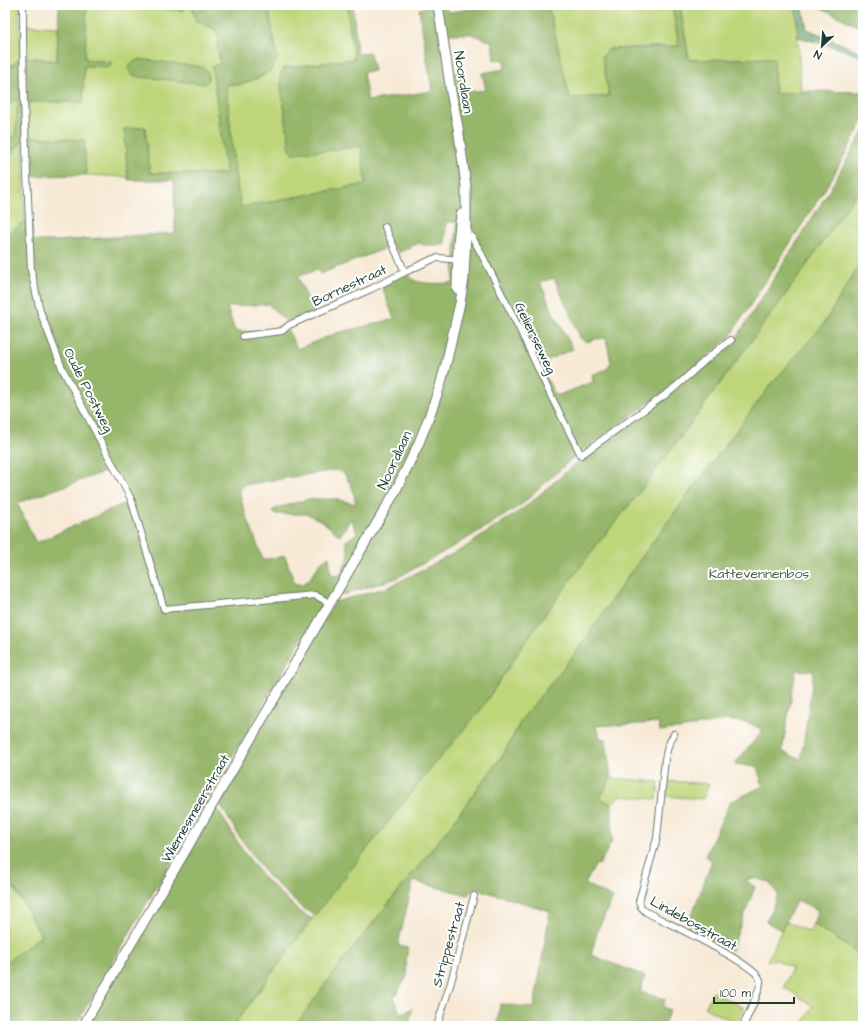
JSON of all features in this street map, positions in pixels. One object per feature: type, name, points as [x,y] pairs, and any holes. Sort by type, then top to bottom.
[{"type":"main road","name":"Noordlaan","points":[[331,604],[395,492],[415,451],[440,386],[448,358],[456,316],[458,283],[466,234],[466,186],[438,5]]},
{"type":"main road","name":"Noordlaan","points":[[461,260],[458,243],[462,206],[462,164]]},
{"type":"main road","name":"Wiemesmeerstraat","points":[[83,1026],[331,604]]},
{"type":"street","name":"Oude Postweg","points":[[23,5],[24,101],[31,270],[40,311],[62,368],[132,499],[164,609],[316,595],[331,604]]},
{"type":"street","points":[[385,228],[405,272]]},
{"type":"street","name":"Gelierseweg","points":[[466,234],[472,237],[481,254],[581,455],[672,390],[710,356],[731,340]]},
{"type":"street","name":"Bornestraat","points":[[243,336],[282,330],[289,325],[433,260],[439,258],[461,260]]},
{"type":"street","name":"Lindebosstraat","points":[[674,734],[668,746],[665,758],[657,838],[639,901],[641,907],[646,912],[720,949],[753,971],[759,977],[761,981],[759,988],[743,1026]]},
{"type":"street","name":"Strippestraat","points":[[437,1026],[451,982],[474,896]]},
{"type":"green space","points":[[5,5],[19,5],[21,57],[5,72]]},
{"type":"green space","points":[[59,5],[87,5],[85,59],[111,62],[110,67],[84,66],[83,102],[28,102],[26,57],[57,61]]},
{"type":"green space","points":[[87,5],[130,5],[186,8],[185,5],[194,5],[193,11],[205,25],[216,29],[220,38],[219,57],[221,63],[212,67],[226,174],[149,173],[145,127],[124,129],[128,177],[86,175],[84,140],[28,137],[28,102],[83,102],[84,66],[111,62],[84,59]]},
{"type":"green space","points":[[130,5],[185,5],[186,8],[182,11]]},
{"type":"green space","points":[[194,5],[268,5],[277,58],[271,70],[263,76],[239,85],[232,84],[226,86],[235,174],[241,207],[366,184],[361,146],[334,150],[293,153],[290,150],[280,77],[284,68],[354,59],[347,5],[353,5],[357,54],[370,53],[374,71],[363,72],[368,101],[432,91],[419,9],[435,5],[444,5],[448,12],[480,8],[480,5],[548,5],[570,98],[609,96],[602,56],[609,49],[679,46],[672,5],[680,5],[689,60],[774,58],[775,93],[781,94],[801,91],[863,92],[863,122],[832,178],[729,338],[669,389],[576,455],[521,505],[463,541],[397,578],[345,594],[326,597],[75,1026],[5,1026],[5,963],[41,936],[15,888],[5,892],[5,236],[25,221],[32,221],[33,241],[55,241],[175,233],[174,180],[128,180],[124,129],[145,127],[150,173],[226,174],[212,67],[221,63],[218,50],[219,38],[216,29],[196,21],[193,11]],"holes":[[[448,34],[472,34],[492,42],[494,60],[504,59],[505,69],[482,73],[486,90],[466,92],[462,73],[454,73]],[[446,222],[457,222],[453,283],[422,283],[414,280],[408,273],[382,286],[394,319],[337,333],[297,349],[290,334],[283,325],[266,332],[235,331],[227,307],[268,304],[286,321],[296,321],[314,313],[298,277],[318,269],[320,274],[394,245],[398,253],[419,243],[424,245],[445,245]],[[554,278],[581,339],[587,342],[595,339],[606,338],[611,363],[607,369],[592,375],[593,382],[556,396],[539,364],[573,349],[552,310],[540,282]],[[113,469],[130,501],[36,543],[17,503]],[[336,470],[344,473],[352,487],[356,504],[335,499],[309,499],[280,507],[272,511],[275,514],[307,514],[322,521],[340,536],[351,518],[357,533],[346,541],[349,556],[340,576],[331,575],[329,556],[322,561],[308,581],[302,584],[295,584],[285,556],[263,560],[244,509],[240,491],[243,485]]]},
{"type":"green space","points":[[268,5],[347,5],[354,59],[284,68],[280,77],[290,150],[334,150],[361,146],[366,184],[241,207],[235,174],[226,86],[232,84],[239,85],[262,76],[271,70],[277,58]]},
{"type":"green space","points":[[548,5],[672,5],[679,46],[609,49],[602,56],[610,96],[569,98]]},
{"type":"green space","points":[[680,5],[796,5],[801,91],[781,94],[774,93],[773,58],[689,60]]},
{"type":"green space","points":[[796,5],[802,5],[807,29],[863,53],[863,55],[798,37]]},
{"type":"green space","points":[[816,5],[863,5],[863,29]]},
{"type":"green space","points":[[26,25],[58,27],[57,61],[26,57]]},
{"type":"green space","points":[[21,57],[23,140],[5,160],[5,146],[16,133],[18,98],[5,108],[5,72]]},
{"type":"green space","points":[[140,59],[202,67],[208,73],[208,81],[204,84],[143,78],[132,75],[128,69],[131,63]]},
{"type":"green space","points":[[18,97],[16,133],[5,146],[5,108]]},
{"type":"green space","points":[[863,132],[863,184],[797,279],[639,493],[602,538],[527,639],[479,712],[434,764],[315,915],[302,908],[267,875],[239,836],[218,801],[335,602],[389,587],[464,548],[525,507],[586,455],[673,391],[734,342],[829,191]]},
{"type":"green space","points":[[28,137],[84,140],[86,175],[30,176]]},
{"type":"green space","points":[[23,140],[25,221],[5,236],[5,160]]},
{"type":"green space","points":[[863,184],[863,259],[823,325],[770,386],[678,508],[628,576],[580,647],[522,719],[504,753],[447,830],[334,972],[295,1026],[233,1026],[323,904],[434,764],[479,712],[527,639],[582,563],[639,493],[797,279]]},
{"type":"green space","name":"Kattevennenbos","points":[[863,259],[863,957],[813,924],[818,910],[797,900],[781,930],[766,922],[778,895],[769,882],[755,878],[745,880],[755,887],[731,950],[687,928],[712,861],[705,856],[730,802],[763,786],[757,767],[735,764],[763,730],[749,723],[727,720],[660,731],[658,723],[595,726],[600,738],[606,739],[611,778],[600,798],[612,804],[612,841],[599,865],[596,864],[585,884],[613,898],[598,929],[591,955],[645,976],[640,992],[665,999],[663,1007],[670,1010],[663,1026],[497,1026],[500,1004],[534,1008],[550,911],[474,888],[468,895],[413,881],[398,945],[408,948],[406,959],[407,977],[394,997],[400,1013],[412,1009],[409,1026],[295,1026],[334,972],[447,830],[504,753],[522,719],[580,647],[628,576],[678,508],[770,386],[823,325]],"holes":[[[796,670],[814,671],[801,760],[782,751]]]},
{"type":"green space","points":[[611,778],[659,782],[657,799],[619,796],[612,804],[600,798]]},
{"type":"green space","points":[[667,781],[709,784],[703,799],[666,796]]},
{"type":"green space","points":[[216,807],[244,852],[264,878],[300,912],[312,919],[233,1026],[87,1026]]},
{"type":"green space","points":[[14,888],[41,936],[5,963],[5,892]]},
{"type":"green space","points":[[786,921],[809,932],[813,924],[863,957],[863,1022],[861,1026],[801,1026],[813,1006],[784,987],[792,968],[775,959],[767,961]]},
{"type":"green space","points":[[713,992],[744,1008],[738,1024],[705,1008]]},
{"type":"waterway","points":[[798,5],[802,32],[863,58]]}]
